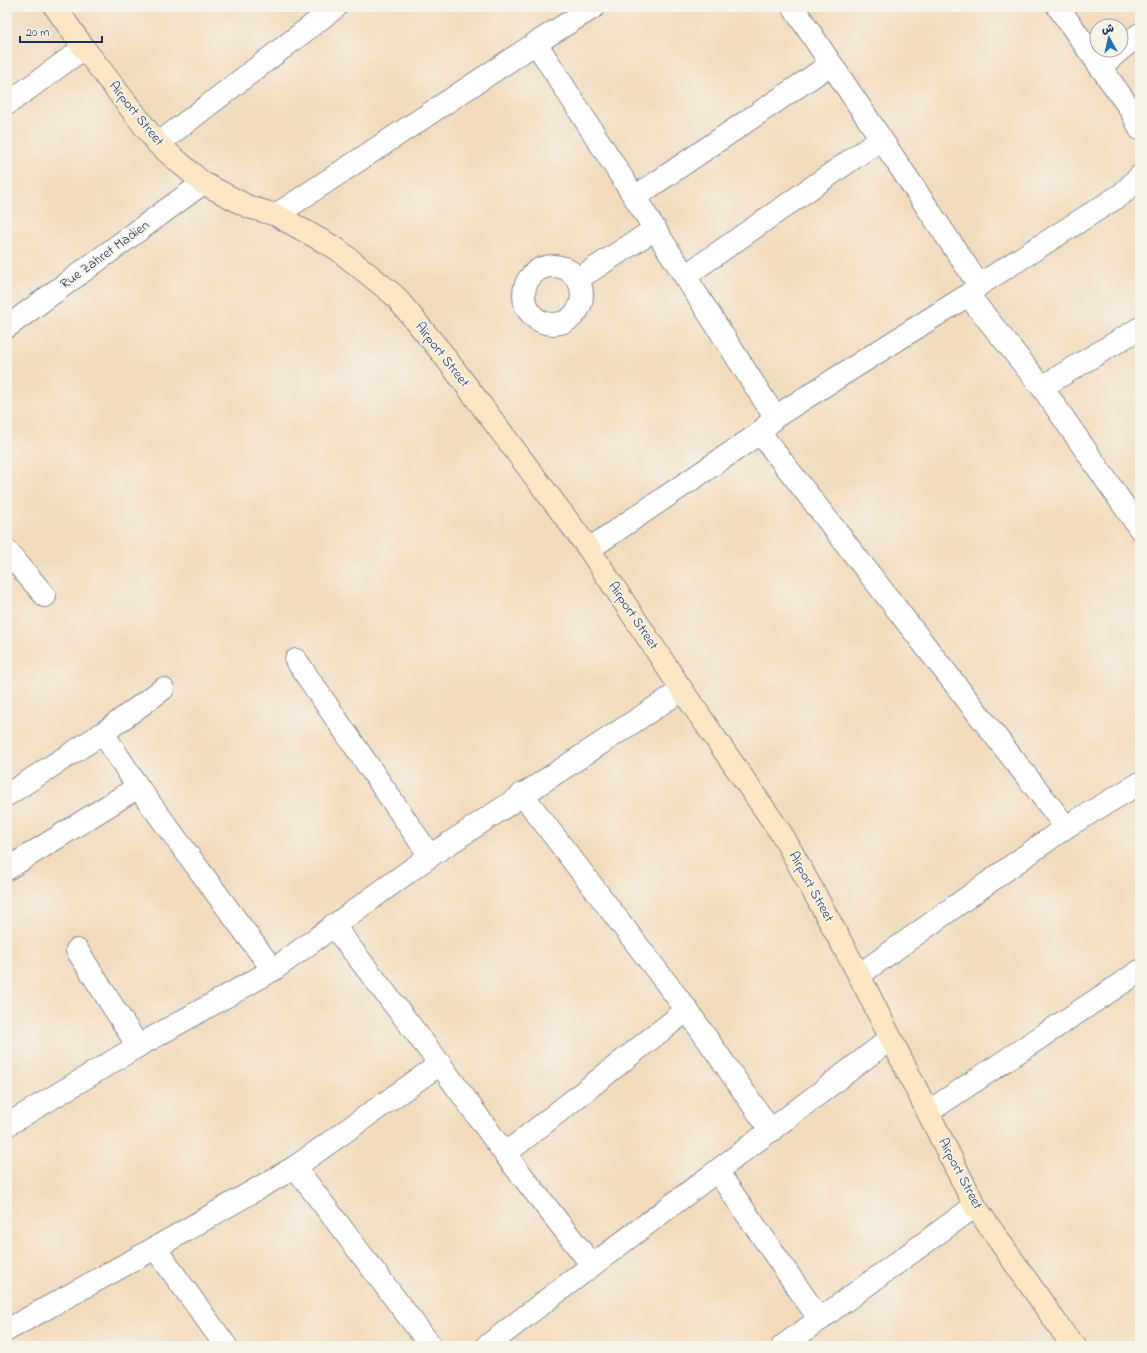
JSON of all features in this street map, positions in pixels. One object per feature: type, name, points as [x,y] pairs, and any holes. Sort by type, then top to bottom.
[{"type":"street","name":"Airport Street","points":[[55,7],[84,48],[158,144],[203,183],[249,207],[276,215],[337,250],[394,295],[442,353],[589,549],[682,690],[783,836],[859,975],[890,1040],[975,1206],[1066,1343]]},
{"type":"street","points":[[158,144],[336,7]]},
{"type":"street","points":[[276,215],[536,43],[594,7]]},
{"type":"street","points":[[793,7],[881,139],[973,290],[1140,529]]},
{"type":"street","points":[[1058,7],[1130,110],[1140,129]]},
{"type":"street","points":[[1129,43],[1140,34]]},
{"type":"street","points":[[536,43],[775,417]]},
{"type":"street","points":[[7,104],[84,48]]},
{"type":"street","points":[[1100,67],[1111,58]]},
{"type":"street","points":[[634,197],[831,64]]},
{"type":"street","points":[[685,276],[881,139]]},
{"type":"street","points":[[589,549],[760,433],[775,417],[1122,194],[1140,176]]},
{"type":"street","name":"Rue Zahret Madien","points":[[7,327],[203,183]]},
{"type":"street","points":[[578,279],[655,229]]},
{"type":"street","points":[[1042,387],[1140,328]]},
{"type":"street","points":[[760,433],[1066,828]]},
{"type":"street","points":[[9,558],[45,596]]},
{"type":"street","points":[[296,660],[430,856]]},
{"type":"street","points":[[7,795],[103,733],[163,689]]},
{"type":"street","points":[[7,1125],[138,1046],[273,970],[430,856],[682,690]]},
{"type":"street","points":[[103,733],[138,787],[273,970]]},
{"type":"street","points":[[859,975],[1066,828],[1140,783]]},
{"type":"street","points":[[7,869],[138,787]]},
{"type":"street","points":[[522,794],[686,1010],[771,1131]]},
{"type":"street","points":[[333,925],[440,1064],[505,1154],[592,1265]]},
{"type":"street","points":[[77,950],[138,1046]]},
{"type":"street","points":[[928,1112],[1140,971]]},
{"type":"street","points":[[505,1154],[686,1010]]},
{"type":"street","points":[[487,1346],[890,1040]]},
{"type":"street","points":[[7,1330],[155,1248],[295,1166],[440,1064]]},
{"type":"street","points":[[295,1166],[431,1346]]},
{"type":"street","points":[[717,1171],[820,1320]]},
{"type":"street","points":[[783,1346],[975,1206]]},
{"type":"street","points":[[155,1248],[226,1346]]}]
